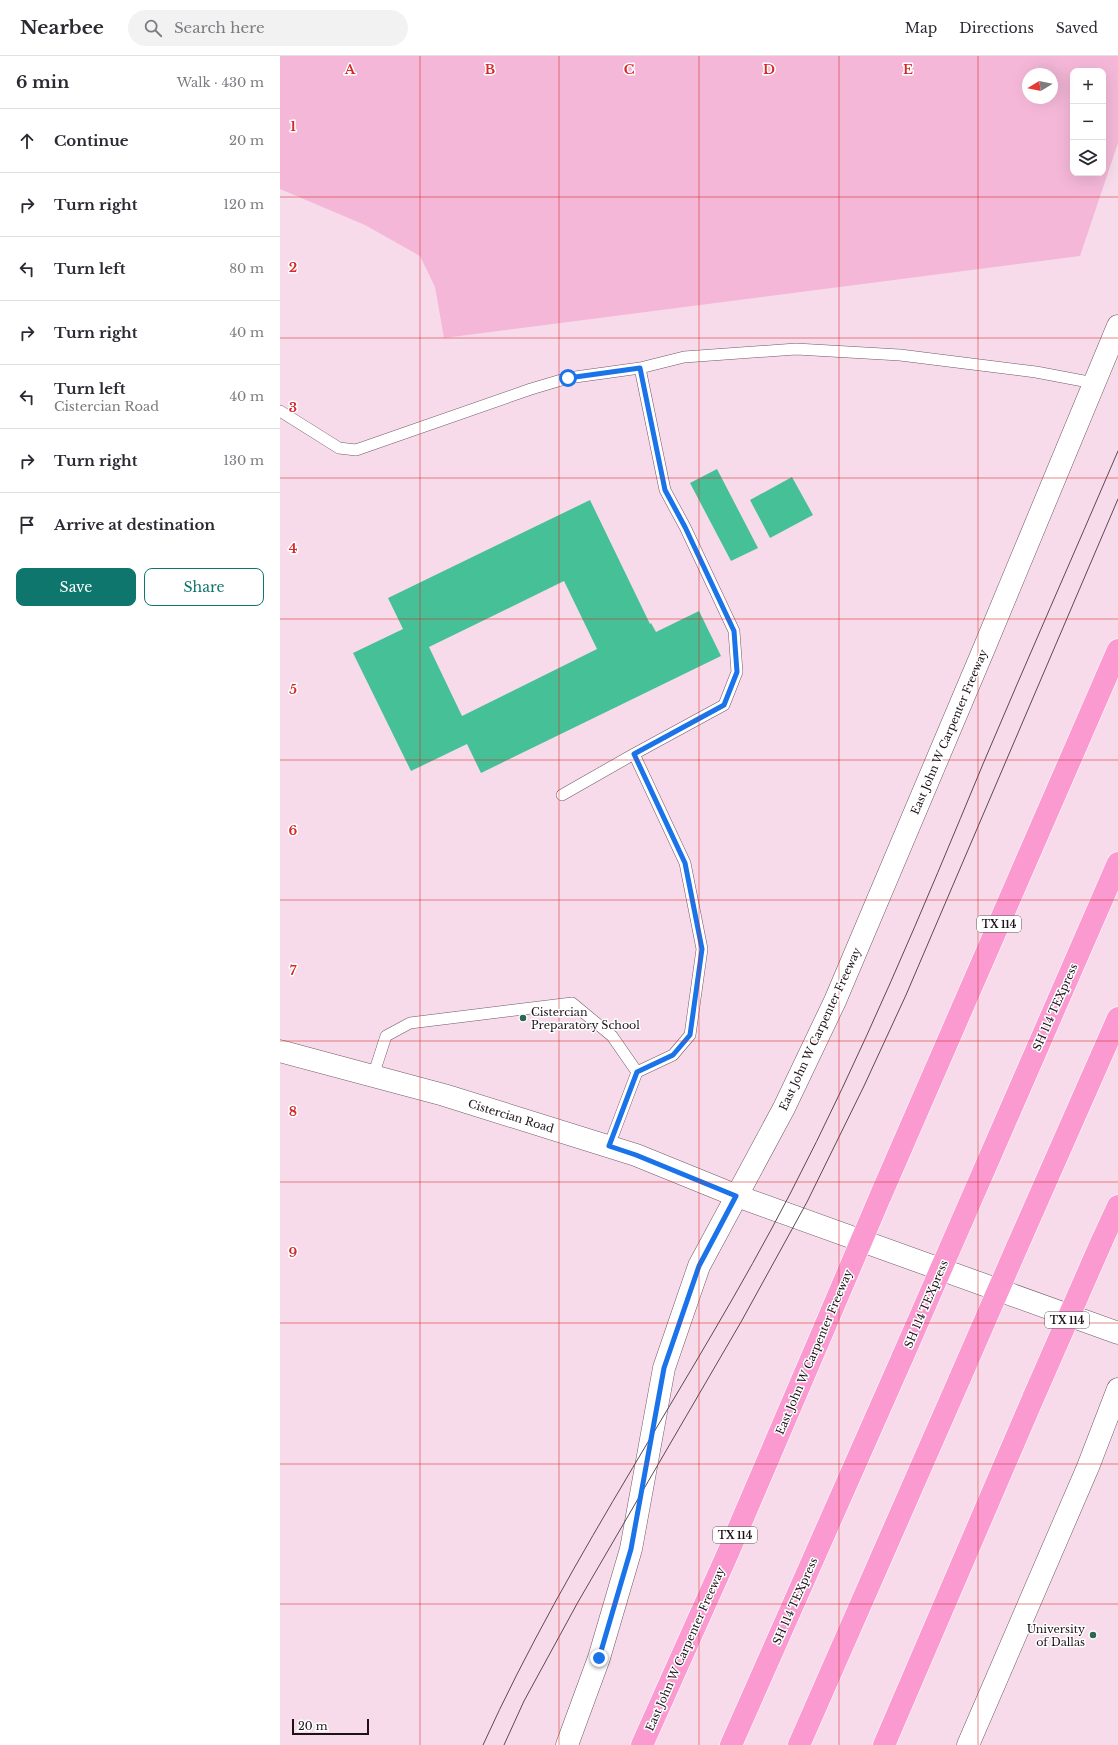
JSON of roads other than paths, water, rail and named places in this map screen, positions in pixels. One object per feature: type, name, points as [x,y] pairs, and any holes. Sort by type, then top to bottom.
[{"type":"highway","name":"East John W Carpenter Freeway","points":[[642,1745],[728,1554],[880,1198],[1118,650]]},
{"type":"highway","name":"SH 114 TEXpress","points":[[731,1745],[904,1356],[1118,863]]},
{"type":"highway","points":[[798,1745],[1118,1018]]},
{"type":"highway","name":"TX 114","points":[[884,1745],[1034,1396],[1118,1206]]},
{"type":"main road","name":"East John W Carpenter Freeway","points":[[567,1745],[599,1658],[631,1549],[664,1368],[699,1266],[784,1108],[835,1001],[983,652],[1118,326]]},
{"type":"main road","name":"Cistercian Road","points":[[280,1051],[444,1095],[636,1155],[736,1196],[1118,1333]]},
{"type":"main road","points":[[968,1745],[1088,1466],[1118,1389]]},
{"type":"lane","points":[[280,411],[339,448],[356,450],[568,378],[640,368],[684,357],[796,349],[900,354],[1036,372],[1094,383]]},
{"type":"lane","points":[[562,794],[724,705],[737,672],[734,631],[685,527],[665,490],[640,368]]},
{"type":"lane","points":[[609,1146],[637,1072],[673,1055],[690,1035],[702,949],[685,863],[634,754]]},
{"type":"lane","points":[[373,1076],[386,1036],[410,1023],[572,1003],[612,1036],[637,1072]]},
{"type":"tram line","points":[[483,1745],[517,1674],[554,1604],[753,1263],[817,1142],[891,981],[1118,451]]},
{"type":"tram line","points":[[504,1745],[524,1701],[578,1602],[741,1322],[807,1202],[864,1086],[906,995],[1118,499]]},
{"type":"place","name":"Cistercian Preparatory School","points":[[523,1018]]},
{"type":"place","name":"University of Dallas","points":[[1093,1635]]}]
